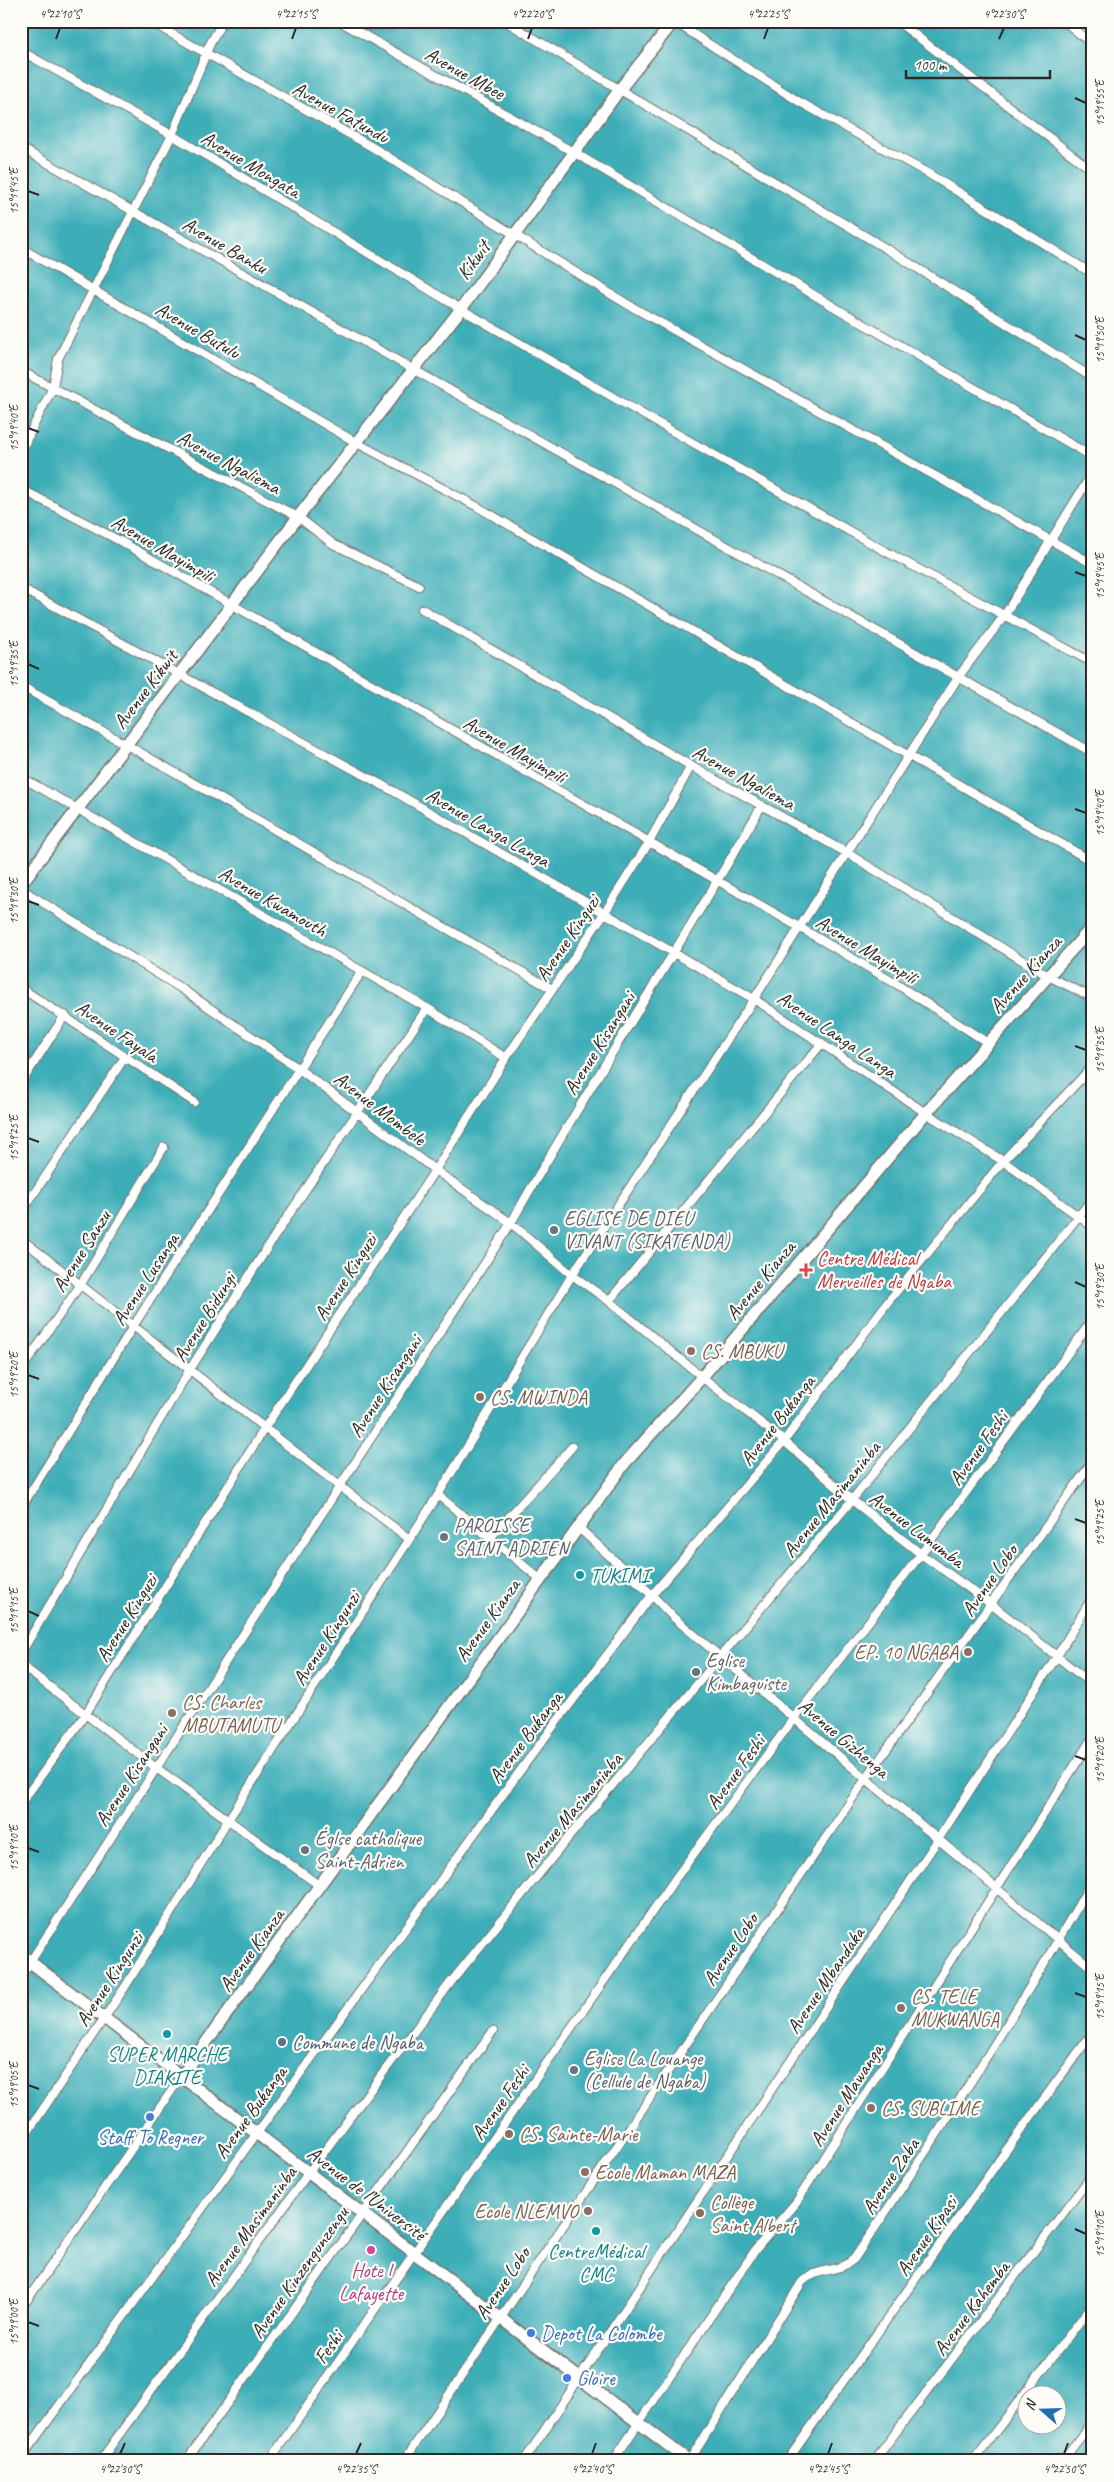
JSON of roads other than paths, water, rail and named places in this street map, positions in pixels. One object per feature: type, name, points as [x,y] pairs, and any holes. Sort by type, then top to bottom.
[{"type":"main road","name":"Kikwit","points":[[298,517],[461,309],[576,153],[620,89],[674,21]]},
{"type":"main road","name":"Avenue Kikwit","points":[[21,884],[232,607],[298,517]]},
{"type":"main road","name":"Avenue Kianza","points":[[181,2077],[625,1463],[702,1377],[926,1113],[1093,926]]},
{"type":"main road","name":"Avenue de l’Université","points":[[26,1959],[580,2378],[640,2421],[689,2461]]},
{"type":"street","name":"Avenue Fatundu","points":[[149,21],[206,55],[372,147],[627,304],[1093,564]]},
{"type":"street","points":[[21,451],[53,387],[58,359],[172,135],[206,55],[223,21]]},
{"type":"street","name":"Avenue Mbee","points":[[339,21],[576,153],[844,313],[1093,457]]},
{"type":"street","points":[[505,21],[890,251],[1093,378]]},
{"type":"street","points":[[674,21],[798,102],[929,174],[1093,274]]},
{"type":"street","points":[[897,21],[1093,171]]},
{"type":"street","points":[[1064,21],[1093,45]]},
{"type":"street","name":"Avenue Mongata","points":[[21,51],[172,135],[461,309],[656,422],[1004,616],[1093,663]]},
{"type":"street","name":"Avenue Banku","points":[[21,148],[1093,753]]},
{"type":"street","name":"Avenue Butulu","points":[[21,248],[93,288],[357,443],[476,506],[1093,862]]},
{"type":"street","name":"Avenue Ngaliema","points":[[21,371],[298,517],[333,544],[419,586]]},
{"type":"street","name":"Avenue Kingunzi","points":[[21,2142],[125,1987],[228,1820],[408,1538],[438,1495],[572,1275],[754,999],[959,676],[1004,616],[1093,472]]},
{"type":"street","name":"Avenue Mayimpili","points":[[21,489],[120,541],[648,844],[798,927],[898,985],[988,1043]]},
{"type":"street","name":"Avenue Langa Langa","points":[[21,588],[393,791],[754,999],[926,1113],[1003,1161],[1093,1227]]},
{"type":"street","name":"Avenue Ngaliema","points":[[422,609],[691,766],[847,853],[1048,976],[1093,998]]},
{"type":"street","points":[[21,686],[552,989]]},
{"type":"street","name":"Avenue Kinguzi","points":[[21,1803],[84,1715],[264,1429],[435,1170],[506,1058],[606,912],[648,844],[691,766]]},
{"type":"street","name":"Avenue Kwamouth","points":[[21,777],[79,808],[427,1008],[506,1058]]},
{"type":"street","name":"Avenue Kisangani","points":[[21,1976],[26,1959],[155,1768],[511,1223],[549,1155],[718,882],[762,804]]},
{"type":"street","name":"Avenue Mombele","points":[[21,889],[182,989],[359,1111],[435,1170],[511,1223],[572,1275],[610,1301],[702,1377]]},
{"type":"street","name":"Avenue Lusanga","points":[[21,1508],[134,1326],[362,971]]},
{"type":"street","name":"Avenue Fayala","points":[[22,990],[65,1016],[194,1102]]},
{"type":"street","name":"Avenue Bidungi","points":[[21,1653],[189,1371],[274,1237],[427,1008]]},
{"type":"street","points":[[21,1083],[65,1016]]},
{"type":"street","points":[[610,1301],[822,1043]]},
{"type":"street","points":[[21,1213],[125,1057]]},
{"type":"street","name":"Avenue Bukanga","points":[[21,2458],[255,2133],[528,1760],[652,1595],[784,1441],[887,1303],[1003,1161],[1093,1066]]},
{"type":"street","name":"Avenue Sanzu","points":[[21,1370],[81,1284],[164,1147]]},
{"type":"street","name":"Avenue Masimaninba","points":[[100,2461],[309,2172],[451,1982],[852,1500],[1093,1198]]},
{"type":"street","points":[[21,1238],[189,1371],[408,1538]]},
{"type":"street","name":"Avenue Feshi","points":[[414,2252],[675,1880],[794,1718],[921,1554],[1093,1319]]},
{"type":"street","name":"Avenue Lumumba","points":[[702,1377],[784,1441],[852,1500],[921,1554],[992,1604],[1093,1685]]},
{"type":"street","points":[[490,1538],[572,1448]]},
{"type":"street","name":"Avenue Lobo","points":[[404,2461],[500,2316],[866,1777],[1093,1461]]},
{"type":"street","points":[[438,1495],[540,1579]]},
{"type":"street","name":"Avenue Gizhenga","points":[[578,1527],[652,1595],[672,1617],[939,1838],[996,1890],[1093,1969]]},
{"type":"street","name":"Avenue Mbandaka","points":[[580,2378],[939,1838],[1057,1656],[1093,1596]]},
{"type":"street","points":[[21,1665],[155,1768],[320,1886]]},
{"type":"street","name":"Avenue Mawanga","points":[[613,2461],[756,2248],[798,2201],[1093,1738]]},
{"type":"street","name":"Avenue Zaba","points":[[689,2461],[802,2282],[816,2271],[845,2265],[854,2259],[941,2130],[1058,1941],[1093,1880]]},
{"type":"street","name":"Avenue Kinzengunzengu","points":[[186,2461],[361,2213],[493,2031]]},
{"type":"street","name":"Avenue Kipasi","points":[[787,2461],[1005,2152],[1093,2032]]},
{"type":"street","name":"Avenue Kianza","points":[[21,2309],[181,2077]]},
{"type":"street","name":"Avenue Kahemba","points":[[874,2461],[1093,2174]]},
{"type":"street","name":"Feshi","points":[[269,2461],[414,2252]]},
{"type":"street","points":[[973,2461],[1093,2304]]},
{"type":"street","points":[[524,2461],[580,2378]]},
{"type":"street","points":[[1062,2461],[1093,2421]]},
{"type":"water","points":[[21,21],[1093,21],[1093,2461],[21,2461]]},
{"type":"place","name":"EGLISE DE DIEU VIVANT (SIKATENDA)","points":[[554,1230]]},
{"type":"place","name":"Centre Médical Merveilles de Ngaba","points":[[806,1270]]},
{"type":"place","name":"CS. MBUKU","points":[[691,1351]]},
{"type":"place","name":"CS. MWINDA","points":[[480,1397]]},
{"type":"place","name":"PAROISSE SAINT ADRIEN","points":[[444,1537]]},
{"type":"place","name":"TUKIMI","points":[[580,1575]]},
{"type":"place","name":"EP. 10 NGABA","points":[[968,1652]]},
{"type":"place","name":"Eglise Kimbaguiste","points":[[696,1672]]},
{"type":"place","name":"CS. Charles MBUTAMUTU","points":[[172,1713]]},
{"type":"place","name":"Églse catholique Saint-Adrien","points":[[305,1850]]},
{"type":"place","name":"CS. TELE MUKWANGA","points":[[901,2008]]},
{"type":"place","name":"SUPER MARCHE DIAKITE","points":[[167,2034]]},
{"type":"place","name":"Commune de Ngaba","points":[[282,2042]]},
{"type":"place","name":"Eglise La Louange (Cellule de Ngaba)","points":[[574,2070]]},
{"type":"place","name":"CS. SUBLIME","points":[[871,2108]]},
{"type":"place","name":"Staff To Regner","points":[[150,2117]]},
{"type":"place","name":"CS. Sainte-Marie","points":[[509,2134]]},
{"type":"place","name":"Ecole Maman MAZA","points":[[585,2172]]},
{"type":"place","name":"Ecole NLEMVO","points":[[588,2211]]},
{"type":"place","name":"Collège Saint Albert","points":[[700,2213]]},
{"type":"place","name":"CentreMédical CMC","points":[[596,2231]]},
{"type":"place","name":"Hote l Lafayette","points":[[371,2250]]},
{"type":"place","name":"Depot La Colombe","points":[[531,2333]]},
{"type":"place","name":"Gloire","points":[[567,2378]]}]
